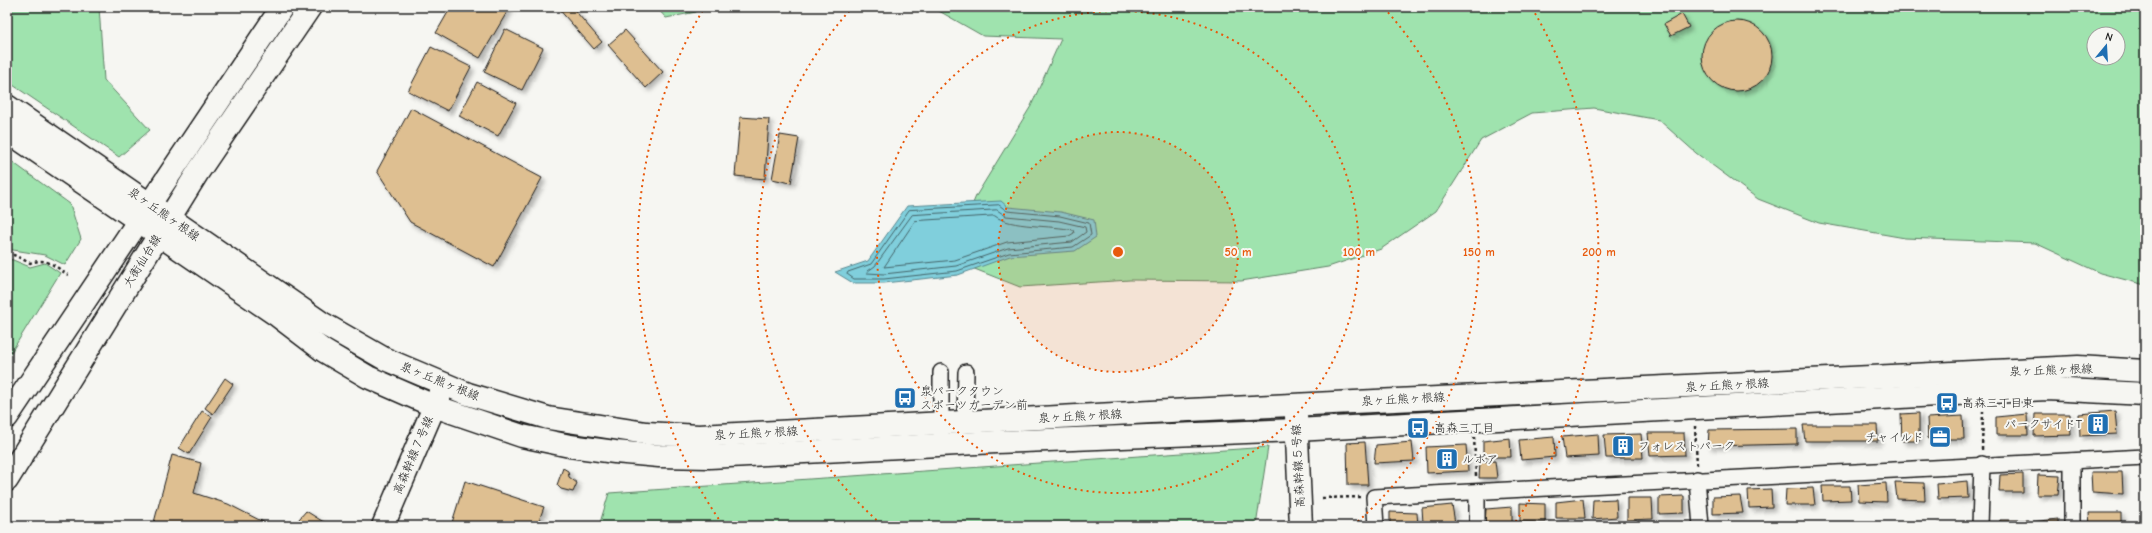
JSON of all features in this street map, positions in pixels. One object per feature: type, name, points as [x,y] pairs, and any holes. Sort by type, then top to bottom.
[{"type":"main road","name":"大衡仙台線","points":[[7,417],[282,7]]},
{"type":"main road","name":"大衡仙台線","points":[[7,480],[164,226],[310,7]]},
{"type":"main road","name":"泉ヶ丘熊ヶ根線","points":[[7,106],[144,213]]},
{"type":"main road","name":"泉ヶ丘熊ヶ根線","points":[[7,131],[144,213],[322,323],[385,359],[443,385],[548,418],[646,433],[699,436],[2078,367],[2145,371]]},
{"type":"main road","name":"泉ヶ丘熊ヶ根線","points":[[164,226],[324,351],[368,377],[434,406],[522,436],[570,446],[659,456],[709,457],[1296,430],[2047,389],[2145,394]]},
{"type":"main road","name":"高森幹線７号線","points":[[383,526],[443,385]]},
{"type":"main road","name":"高森幹線５号線","points":[[1295,405],[1301,526]]},
{"type":"street","points":[[941,372],[940,423],[942,446]]},
{"type":"street","points":[[965,422],[966,372]]},
{"type":"street","points":[[1376,526],[1374,497],[1477,493],[1697,479],[1982,464],[2145,457]]},
{"type":"street","points":[[2072,460],[2072,526]]},
{"type":"street","points":[[1980,526],[1982,464]]},
{"type":"street","points":[[1697,479],[1700,526]]},
{"type":"street","points":[[1477,493],[1477,526]]},
{"type":"path","points":[[7,257],[14,255],[30,263],[45,260],[68,275]]},
{"type":"path","points":[[1982,464],[1983,408]]},
{"type":"path","points":[[1695,424],[1697,479]]},
{"type":"path","points":[[1474,435],[1477,493]]},
{"type":"path","points":[[1322,498],[1374,497]]},
{"type":"green space","points":[[11,7],[99,7],[104,80],[150,130],[119,157],[7,81],[7,12]]},
{"type":"green space","points":[[656,7],[700,7],[696,12],[666,18]]},
{"type":"green space","points":[[932,7],[2145,7],[2145,285],[2100,273],[2035,243],[1905,238],[1819,223],[1758,199],[1696,153],[1659,120],[1594,108],[1532,113],[1481,140],[1436,211],[1381,249],[1328,267],[1241,281],[1130,280],[1020,287],[967,266],[957,241],[976,196],[1031,106],[1061,39],[983,36]]},
{"type":"green space","points":[[7,158],[70,204],[81,239],[65,265],[45,255],[7,249],[7,230],[12,223],[7,219]]},
{"type":"green space","points":[[7,259],[30,267],[45,263],[60,273],[7,359]]},
{"type":"green space","points":[[1268,447],[1256,526],[599,526],[609,493]]},
{"type":"water","points":[[1001,201],[1008,207],[1061,212],[1094,220],[1096,237],[1075,251],[1010,256],[958,275],[884,283],[853,283],[835,272],[868,261],[907,206]]},
{"type":"building","points":[[451,7],[510,7],[480,58],[436,33]]},
{"type":"building","points":[[557,7],[572,7],[602,42],[594,49]]},
{"type":"building","points":[[1682,14],[1689,27],[1671,36],[1664,24]]},
{"type":"building","points":[[1737,21],[1750,24],[1762,31],[1769,43],[1772,56],[1769,69],[1762,81],[1750,88],[1737,91],[1724,88],[1712,81],[1705,69],[1702,56],[1705,43],[1712,31],[1724,24]]},
{"type":"building","points":[[505,29],[543,48],[522,90],[484,72]]},
{"type":"building","points":[[625,30],[663,72],[646,88],[608,45]]},
{"type":"building","points":[[431,47],[471,67],[448,111],[408,91]]},
{"type":"building","points":[[477,82],[516,103],[498,136],[459,116]]},
{"type":"building","points":[[411,108],[542,178],[494,267],[410,222],[377,171]]},
{"type":"building","points":[[740,117],[769,119],[765,179],[735,176]]},
{"type":"building","points":[[780,135],[799,138],[791,183],[772,179]]},
{"type":"building","points":[[225,378],[233,384],[213,414],[205,408]]},
{"type":"building","points":[[202,411],[212,417],[189,454],[179,448]]},
{"type":"building","name":"パークサイドT","points":[[2115,411],[2117,434],[2080,436],[2079,414]]},
{"type":"building","points":[[1919,413],[1919,441],[1902,441],[1901,414]]},
{"type":"building","points":[[2027,414],[2028,435],[1996,435],[1996,417]]},
{"type":"building","points":[[2035,414],[2070,414],[2071,435],[2034,436]]},
{"type":"building","points":[[1963,416],[1964,439],[1928,439],[1927,418]]},
{"type":"building","points":[[1803,425],[1877,425],[1878,441],[1805,441]]},
{"type":"building","points":[[1797,429],[1797,444],[1708,446],[1709,430]]},
{"type":"building","points":[[1648,433],[1684,433],[1685,455],[1650,456]]},
{"type":"building","points":[[1598,434],[1599,456],[1565,458],[1562,437]]},
{"type":"building","name":"フォレストパーク","points":[[1641,434],[1643,458],[1606,458],[1604,435]]},
{"type":"building","points":[[1554,437],[1555,457],[1521,460],[1519,440]]},
{"type":"building","points":[[1510,438],[1511,457],[1483,457],[1483,441]]},
{"type":"building","points":[[1365,442],[1368,485],[1348,485],[1347,443]]},
{"type":"building","points":[[1412,442],[1414,461],[1374,463],[1376,445]]},
{"type":"building","name":"ルボア","points":[[1466,445],[1468,471],[1427,473],[1426,447]]},
{"type":"building","points":[[172,455],[201,463],[194,493],[228,504],[271,526],[153,526]]},
{"type":"building","points":[[1495,461],[1497,478],[1479,478],[1480,462]]},
{"type":"building","points":[[563,468],[568,471],[569,477],[577,483],[573,492],[561,489],[557,485]]},
{"type":"building","points":[[2091,472],[2122,472],[2123,494],[2092,492]]},
{"type":"building","points":[[2023,474],[2023,492],[1999,492],[2000,475]]},
{"type":"building","points":[[2038,475],[2060,476],[2058,495],[2037,495]]},
{"type":"building","points":[[465,481],[544,507],[537,526],[451,526]]},
{"type":"building","points":[[1967,481],[1968,498],[1938,499],[1937,484]]},
{"type":"building","points":[[1895,482],[1924,483],[1925,500],[1897,499]]},
{"type":"building","points":[[1886,483],[1887,502],[1859,501],[1858,485]]},
{"type":"building","points":[[1822,486],[1850,486],[1851,500],[1823,501]]},
{"type":"building","points":[[1813,488],[1815,505],[1785,505],[1786,489]]},
{"type":"building","points":[[1771,489],[1772,507],[1749,508],[1748,490]]},
{"type":"building","points":[[1684,496],[1684,513],[1659,514],[1659,497]]},
{"type":"building","points":[[1740,496],[1743,513],[1713,514],[1713,497]]},
{"type":"building","points":[[1627,498],[1652,498],[1653,519],[1627,520]]},
{"type":"building","points":[[1583,499],[1585,518],[1556,518],[1556,502]]},
{"type":"building","points":[[1616,499],[1617,517],[1592,519],[1593,500]]},
{"type":"building","points":[[1520,503],[1545,504],[1545,522],[1520,522]]},
{"type":"building","points":[[1452,505],[1455,523],[1423,523],[1422,508]]},
{"type":"building","points":[[1512,507],[1512,525],[1485,524],[1486,509]]},
{"type":"building","points":[[306,511],[330,526],[293,526]]},
{"type":"building","points":[[1390,512],[1417,513],[1418,526],[1390,526]]},
{"type":"building","points":[[2089,513],[2121,513],[2121,526],[2090,526]]},
{"type":"building","points":[[2058,519],[2058,526],[2031,526],[2031,522]]},
{"type":"building","points":[[2000,520],[2028,520],[2028,526],[1999,526]]},
{"type":"building","points":[[1939,524],[1965,524],[1965,526],[1939,526]]},
{"type":"place","name":"泉パークタウン スポーツガーデン前","points":[[905,398]]},
{"type":"place","name":"高森三丁目東","points":[[1947,403]]},
{"type":"place","name":"パークサイドT","points":[[2098,424]]},
{"type":"place","name":"高森三丁目","points":[[1418,428]]},
{"type":"place","name":"チャイルド","points":[[1940,437]]},
{"type":"place","name":"フォレストパーク","points":[[1623,446]]},
{"type":"place","name":"ルボア","points":[[1447,459]]}]
